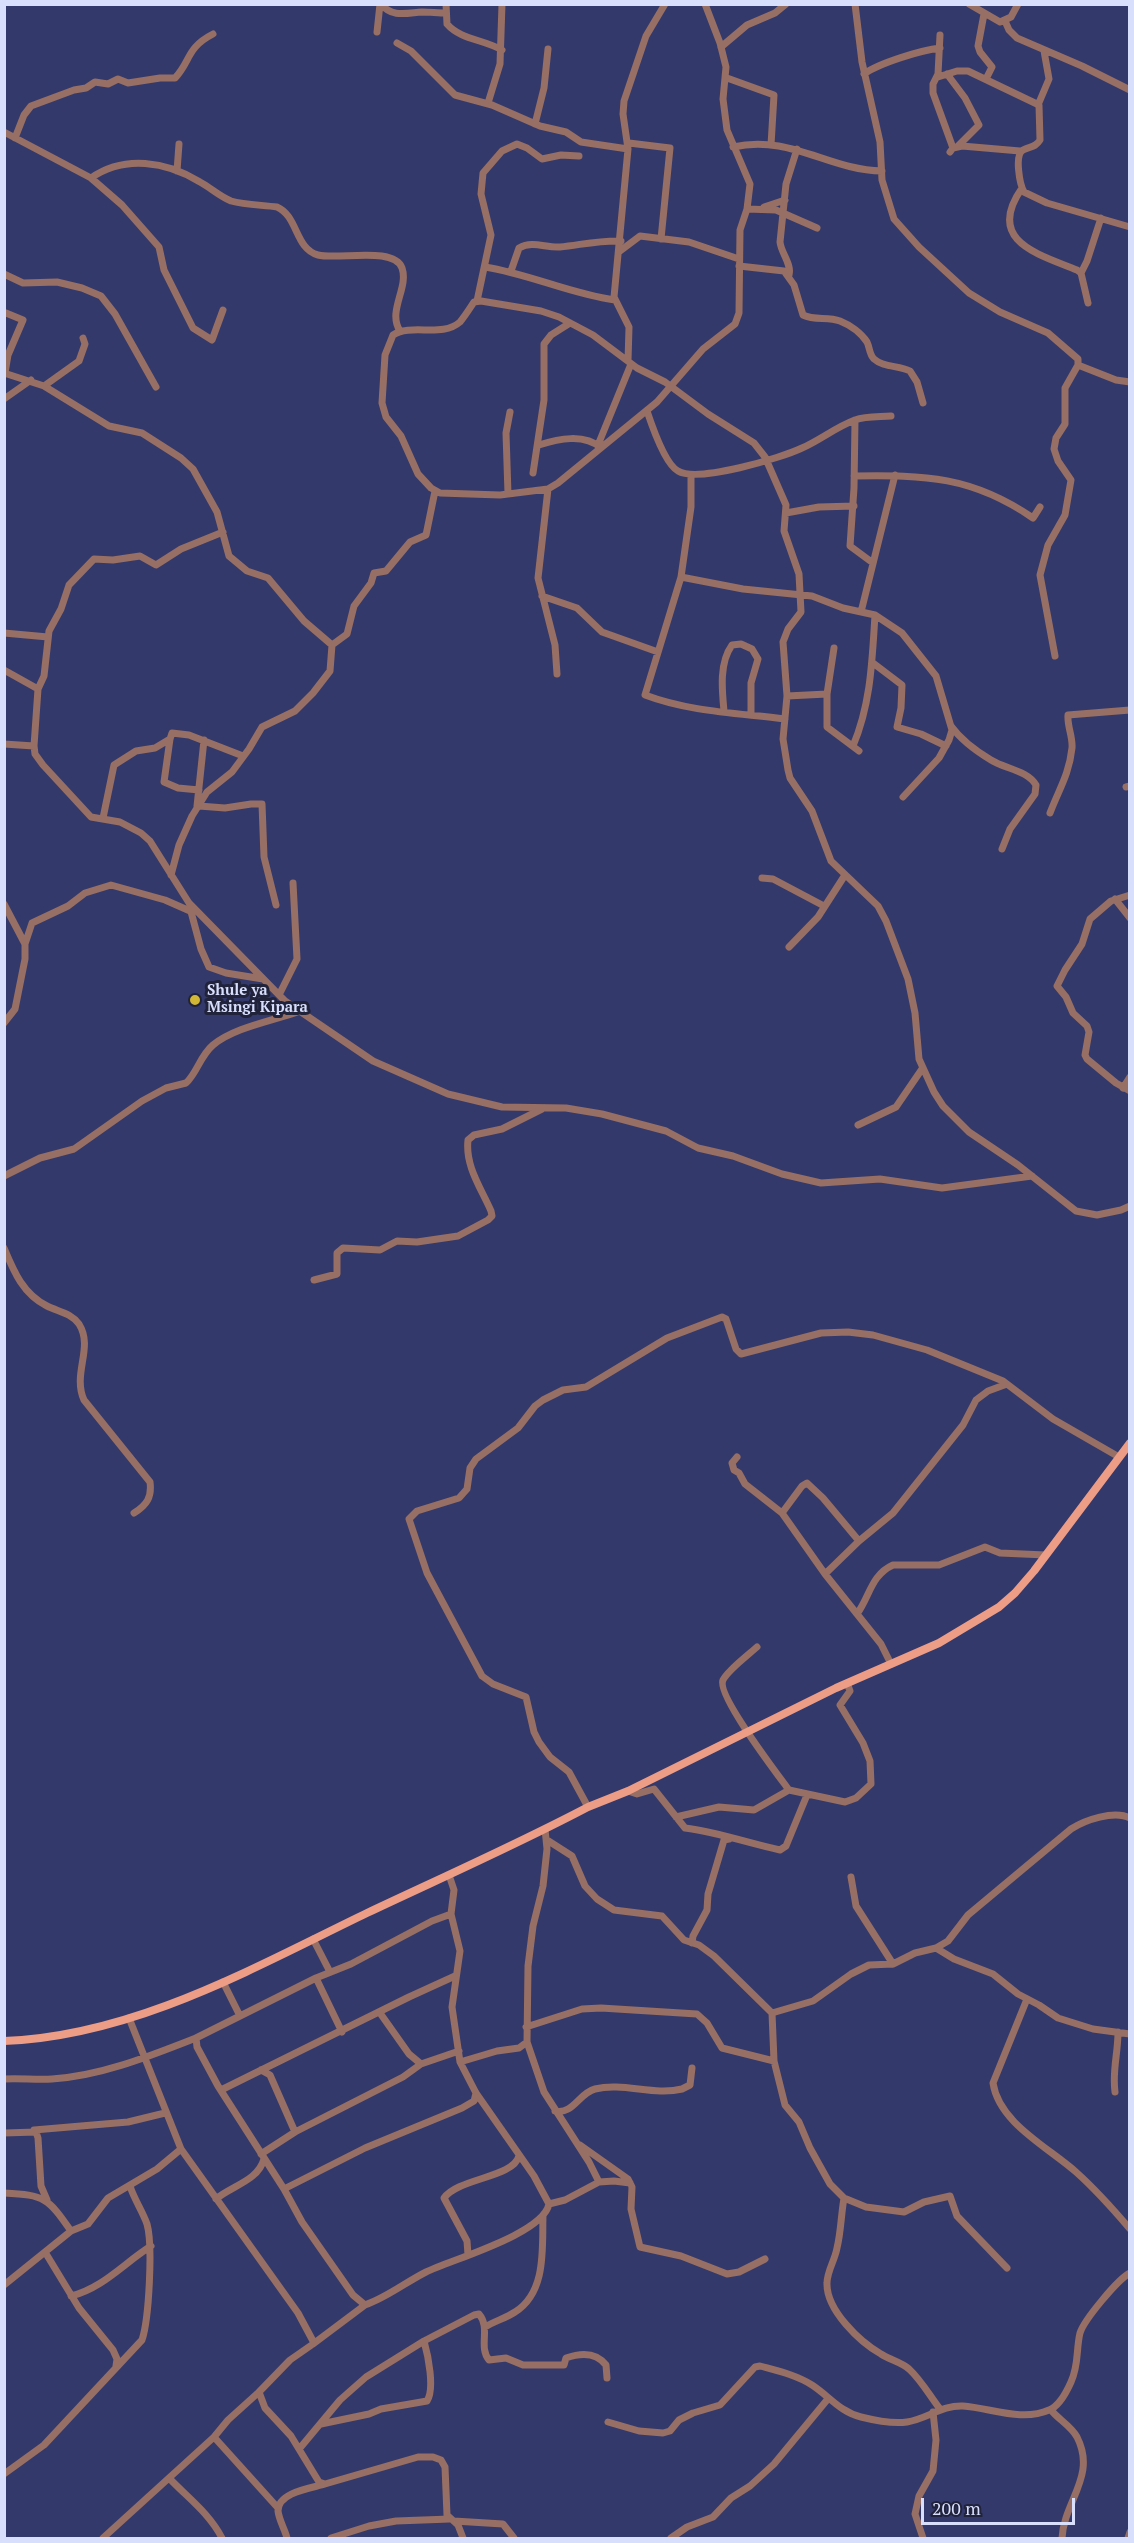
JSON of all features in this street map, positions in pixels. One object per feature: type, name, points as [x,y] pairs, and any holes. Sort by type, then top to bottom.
[{"type":"main road","points":[[4,2041],[75,2032],[129,2018],[223,1982],[588,1807],[628,1791],[847,1683],[939,1643],[999,1607],[1015,1593],[1130,1443]]},
{"type":"street","points":[[381,4],[389,11],[406,15],[423,12],[446,14]]},
{"type":"street","points":[[377,32],[381,4]]},
{"type":"street","points":[[446,4],[447,24],[454,32],[487,42],[502,50]]},
{"type":"street","points":[[488,103],[499,75],[502,50],[500,25],[502,4]]},
{"type":"street","points":[[600,447],[629,362],[629,327],[615,300],[628,146],[623,114],[624,101],[646,36],[665,4]]},
{"type":"street","points":[[579,156],[561,155],[542,159],[517,144],[501,151],[488,166],[481,180],[483,202],[491,227],[477,301],[454,326],[400,331],[392,337],[385,355],[383,407],[386,417],[402,439],[418,474],[435,491],[478,496],[548,489],[646,411],[672,386],[703,349],[737,322],[741,224],[747,209],[750,182],[733,147],[724,111],[723,96],[727,78],[721,47],[705,4]]},
{"type":"street","points":[[721,47],[747,26],[776,13],[786,4]]},
{"type":"street","points":[[855,4],[864,74],[880,142],[883,186],[894,219],[936,264],[969,293],[1000,312],[1048,333],[1077,357],[1078,365],[1065,388],[1065,424],[1056,438],[1054,449],[1058,461],[1071,480],[1066,513],[1048,545],[1040,575],[1054,656]]},
{"type":"street","points":[[969,4],[996,20],[1005,21],[1011,17],[1018,4]]},
{"type":"street","points":[[984,14],[978,46],[992,67],[986,79]]},
{"type":"street","points":[[1005,21],[1009,30],[1017,38],[1130,90]]},
{"type":"street","points":[[15,138],[27,110],[41,101],[86,88],[96,82],[108,84],[118,80],[129,83],[175,78],[191,50],[201,40],[213,34]]},
{"type":"street","points":[[940,35],[938,77],[933,84],[933,97],[954,149]]},
{"type":"street","points":[[397,43],[411,51],[451,93],[488,103],[535,124],[563,131],[585,143],[670,148],[661,239]]},
{"type":"street","points":[[864,74],[873,68],[922,50],[940,48]]},
{"type":"street","points":[[535,124],[544,88],[548,49]]},
{"type":"street","points":[[954,149],[1020,151],[1035,146],[1040,140],[1041,116],[1038,105],[1049,79],[1044,51]]},
{"type":"street","points":[[938,77],[957,71],[968,71],[1038,105]]},
{"type":"street","points":[[947,74],[965,98],[980,125],[954,149]]},
{"type":"street","points":[[727,78],[774,95],[771,145]]},
{"type":"street","points":[[4,132],[91,178],[122,205],[159,247],[164,270],[197,331],[212,340],[223,310]]},
{"type":"street","points":[[177,171],[179,144]]},
{"type":"street","points":[[733,147],[755,144],[797,149],[854,169],[882,171]]},
{"type":"street","points":[[797,149],[786,184],[780,242],[803,315],[817,319],[834,319],[854,329],[866,341],[870,354],[875,359],[888,366],[910,371],[917,382],[923,403]]},
{"type":"street","points":[[1020,151],[1022,188],[1009,212],[1010,227],[1014,236],[1030,250],[1081,273]]},
{"type":"street","points":[[91,178],[106,170],[134,163],[156,164],[177,171],[230,200],[284,210],[302,242],[312,252],[335,257],[380,255],[396,260],[402,271],[396,319],[400,331]]},
{"type":"street","points":[[1022,188],[1033,198],[1130,227]]},
{"type":"street","points":[[747,209],[762,208],[785,200]]},
{"type":"street","points":[[762,208],[784,213],[817,228]]},
{"type":"street","points":[[1088,303],[1081,273],[1101,218]]},
{"type":"street","points":[[620,251],[638,236],[688,242],[739,263],[775,269],[789,275]]},
{"type":"street","points":[[511,271],[521,246],[535,243],[560,247],[604,240],[621,241]]},
{"type":"street","points":[[485,267],[511,271],[578,294],[615,300]]},
{"type":"street","points":[[4,274],[23,283],[57,282],[102,296],[115,314],[156,387]]},
{"type":"street","points":[[477,301],[541,311],[593,335],[629,362],[672,386],[708,414],[751,440],[766,460],[785,503],[785,534],[797,568],[800,593],[801,614],[788,629],[783,642],[787,696],[783,739],[790,778],[812,811],[828,855],[845,875],[878,906],[890,931],[908,979],[922,1068],[936,1096],[969,1132],[1032,1176],[1065,1204],[1083,1214],[1108,1214],[1130,1206]]},
{"type":"street","points":[[6,313],[23,320],[8,355],[5,373],[44,386],[109,426],[142,434],[181,458],[193,469],[212,501],[224,532],[230,558],[247,571],[268,578],[304,621],[332,645]]},
{"type":"street","points":[[533,473],[544,400],[544,344],[551,334],[570,323]]},
{"type":"street","points":[[44,386],[79,361],[85,344],[83,338]]},
{"type":"street","points":[[1078,365],[1116,380],[1130,382]]},
{"type":"street","points":[[4,399],[31,380]]},
{"type":"street","points":[[646,411],[670,464],[679,472],[691,476],[730,470],[800,449],[855,420],[891,416]]},
{"type":"street","points":[[508,494],[506,433],[510,412]]},
{"type":"street","points":[[855,420],[854,506],[850,546],[873,563]]},
{"type":"street","points":[[539,445],[567,438],[600,447]]},
{"type":"street","points":[[854,476],[895,475],[939,480],[980,489],[1009,502],[1033,518],[1040,507]]},
{"type":"street","points":[[861,612],[895,475]]},
{"type":"street","points":[[691,476],[691,507],[681,577],[645,695],[695,710],[724,711],[785,719]]},
{"type":"street","points":[[548,489],[538,578],[555,645],[557,674]]},
{"type":"street","points":[[171,876],[171,867],[178,845],[207,792],[228,776],[249,749],[262,727],[295,711],[320,685],[330,671],[332,645],[347,634],[354,606],[371,584],[374,573],[385,571],[408,544],[426,535],[435,491]]},
{"type":"street","points":[[786,513],[819,507],[854,506]]},
{"type":"street","points":[[224,532],[181,549],[156,565],[140,556],[92,560],[69,585],[48,637],[44,676],[38,689],[34,746],[35,754],[43,765],[92,818],[120,822],[141,833],[150,841],[190,907],[279,995],[383,1067],[448,1094],[502,1107],[545,1107],[602,1114],[666,1131],[699,1148],[733,1156],[782,1174],[820,1183],[880,1179],[942,1188],[1032,1176]]},
{"type":"street","points":[[681,577],[743,590],[800,593],[875,615],[902,633],[931,667],[951,726],[951,737],[930,770],[903,797]]},
{"type":"street","points":[[542,596],[577,608],[602,632],[658,652]]},
{"type":"street","points":[[834,648],[827,693],[826,724],[856,748],[865,713],[873,663],[875,615]]},
{"type":"street","points":[[4,633],[48,637]]},
{"type":"street","points":[[724,711],[723,664],[732,645],[741,644],[752,649],[758,659],[751,682],[751,715]]},
{"type":"street","points":[[873,663],[902,685],[897,728],[946,746]]},
{"type":"street","points":[[4,670],[38,689]]},
{"type":"street","points":[[787,696],[827,693]]},
{"type":"street","points":[[1050,813],[1063,788],[1071,755],[1068,715],[1130,710]]},
{"type":"street","points":[[951,726],[960,737],[991,760],[1026,776],[1036,785],[1035,794],[1010,829],[1002,849]]},
{"type":"street","points":[[199,790],[178,788],[164,782],[171,734],[176,732],[204,740],[243,756]]},
{"type":"street","points":[[103,818],[114,765],[136,751],[155,748],[170,739]]},
{"type":"street","points":[[198,807],[204,740]]},
{"type":"street","points":[[4,744],[34,746]]},
{"type":"street","points":[[198,807],[225,808],[262,804],[264,857],[276,905]]},
{"type":"street","points":[[789,947],[809,928],[845,875]]},
{"type":"street","points":[[762,878],[773,879],[824,906]]},
{"type":"street","points":[[279,995],[297,959],[293,883]]},
{"type":"street","points":[[4,1023],[15,1009],[20,992],[25,944],[32,923],[68,906],[85,893],[111,885],[190,907]]},
{"type":"street","points":[[1130,895],[1115,899],[1087,923],[1082,944],[1065,969],[1057,988],[1066,997],[1076,1017],[1088,1026],[1085,1055],[1087,1059],[1126,1090],[1130,1077]]},
{"type":"street","points":[[1115,899],[1130,918]]},
{"type":"street","points":[[4,904],[25,944]]},
{"type":"street","points":[[190,907],[201,949],[209,967],[226,973],[264,979]]},
{"type":"street","points":[[4,1176],[39,1158],[74,1149],[142,1101],[166,1088],[186,1083],[209,1050],[228,1036],[300,1011]]},
{"type":"street","points":[[858,1125],[896,1107],[922,1068]]},
{"type":"street","points":[[314,1280],[337,1274],[337,1253],[343,1248],[380,1250],[398,1241],[417,1242],[458,1236],[488,1220],[492,1216],[491,1211],[476,1181],[469,1156],[468,1140],[474,1135],[502,1129],[545,1107]]},
{"type":"street","points":[[4,1248],[25,1290],[46,1306],[73,1317],[84,1335],[79,1383],[84,1400],[150,1482],[151,1495],[146,1504],[134,1513]]},
{"type":"street","points":[[588,1807],[573,1778],[550,1757],[539,1742],[534,1732],[526,1697],[493,1684],[482,1676],[427,1573],[409,1517],[417,1511],[459,1498],[467,1489],[470,1468],[476,1459],[518,1428],[535,1406],[543,1400],[563,1390],[586,1387],[666,1338],[722,1317],[726,1319],[736,1349],[741,1354],[821,1333],[848,1332],[873,1335],[927,1350],[985,1372],[1007,1384],[1053,1419],[1119,1457]]},
{"type":"street","points":[[825,1574],[859,1541],[893,1513],[963,1425],[975,1400],[988,1390],[1007,1384]]},
{"type":"street","points":[[737,1457],[732,1463],[734,1470],[748,1486],[782,1513],[825,1574],[881,1644],[891,1664]]},
{"type":"street","points":[[782,1513],[802,1486],[807,1483],[823,1498],[859,1541]]},
{"type":"street","points":[[856,1614],[865,1603],[870,1585],[893,1565],[939,1565],[985,1547],[1000,1554],[1046,1555]]},
{"type":"street","points":[[757,1647],[722,1682],[723,1687],[746,1731],[789,1790],[851,1801],[872,1781],[870,1761],[864,1743],[840,1705],[850,1691],[847,1683]]},
{"type":"street","points":[[628,1791],[637,1794],[654,1789],[685,1828],[780,1850],[783,1848],[807,1795]]},
{"type":"street","points":[[676,1817],[719,1806],[754,1810],[789,1790]]},
{"type":"street","points":[[772,2013],[813,2001],[851,1974],[869,1965],[893,1964],[915,1953],[936,1948],[948,1941],[968,1915],[1071,1829],[1080,1824],[1110,1816],[1123,1815],[1130,1818]]},
{"type":"street","points":[[545,1829],[547,1840],[543,1886],[533,1926],[529,1956],[527,2042],[544,2092],[599,2182]]},
{"type":"street","points":[[692,1943],[693,1936],[707,1910],[708,1894],[724,1840],[729,1839]]},
{"type":"street","points":[[547,1840],[572,1856],[585,1886],[607,1906],[621,1912],[662,1916],[684,1940],[699,1945],[714,1956],[772,2013],[774,2061],[785,2105],[799,2121],[810,2148],[830,2184],[844,2198],[866,2207],[904,2212],[924,2202],[950,2196],[957,2216],[1007,2268]]},
{"type":"street","points":[[449,1875],[454,1890],[451,1914],[460,1951],[452,2007],[460,2062],[476,2093],[544,2191],[549,2204],[543,2216],[541,2268],[535,2288],[515,2312],[485,2327]]},
{"type":"street","points":[[851,1877],[859,1910],[893,1964]]},
{"type":"street","points":[[4,2079],[69,2077],[144,2058],[196,2037],[316,1978],[351,1964],[377,1948],[432,1921],[451,1914]]},
{"type":"street","points":[[313,1939],[330,1972]]},
{"type":"street","points":[[936,1948],[954,1959],[987,1970],[1049,2014],[1069,2023],[1130,2034]]},
{"type":"street","points":[[221,2091],[455,1976]]},
{"type":"street","points":[[316,1978],[342,2032]]},
{"type":"street","points":[[223,1982],[240,2016]]},
{"type":"street","points":[[1027,1999],[993,2083],[999,2098],[1011,2120],[1074,2169],[1130,2229]]},
{"type":"street","points":[[526,2026],[582,2009],[601,2008],[697,2014],[708,2023],[722,2048],[774,2061]]},
{"type":"street","points":[[380,2013],[409,2054],[421,2064]]},
{"type":"street","points":[[129,2018],[181,2150],[298,2313],[313,2344]]},
{"type":"street","points":[[1115,2092],[1112,2077],[1117,2057],[1118,2032]]},
{"type":"street","points":[[196,2037],[197,2047],[221,2091],[284,2189],[302,2222],[353,2295],[365,2305]]},
{"type":"street","points":[[460,2062],[497,2051],[519,2048],[527,2042]]},
{"type":"street","points":[[519,2048],[531,2055]]},
{"type":"street","points":[[216,2199],[246,2181],[260,2168],[263,2156],[295,2132],[403,2077],[421,2064],[459,2051]]},
{"type":"street","points":[[271,2065],[270,2075],[295,2132]]},
{"type":"street","points":[[555,2111],[566,2112],[594,2089],[614,2087],[681,2089],[690,2085],[692,2068]]},
{"type":"street","points":[[261,2070],[270,2075]]},
{"type":"street","points":[[284,2189],[365,2148],[462,2108],[474,2101],[476,2093]]},
{"type":"street","points":[[4,2133],[128,2122],[165,2113]]},
{"type":"street","points":[[34,2130],[38,2138],[41,2186],[47,2200],[70,2231]]},
{"type":"street","points":[[576,2143],[630,2183]]},
{"type":"street","points":[[4,2285],[70,2231],[88,2224],[108,2198],[130,2186],[181,2150]]},
{"type":"street","points":[[468,2254],[467,2241],[444,2198],[458,2188],[513,2167],[519,2156]]},
{"type":"street","points":[[549,2204],[565,2200],[599,2182],[630,2183]]},
{"type":"street","points":[[630,2183],[631,2209],[640,2247],[681,2256],[728,2274],[739,2272],[765,2259]]},
{"type":"street","points":[[34,2194],[41,2186]]},
{"type":"street","points":[[4,2474],[44,2445],[139,2344],[144,2333],[151,2246],[147,2226],[130,2186]]},
{"type":"street","points":[[4,2193],[34,2194],[47,2200]]},
{"type":"street","points":[[844,2198],[837,2249],[828,2277],[827,2285],[830,2296],[836,2309],[852,2331],[879,2353],[903,2364],[937,2410],[933,2471],[919,2496],[915,2514],[923,2538]]},
{"type":"street","points":[[102,2538],[214,2437],[229,2419],[290,2360],[365,2305],[427,2272],[512,2237],[543,2216]]},
{"type":"street","points":[[72,2296],[99,2285],[125,2263],[151,2246]]},
{"type":"street","points":[[45,2252],[72,2296],[113,2350],[117,2359],[116,2366]]},
{"type":"street","points":[[608,2422],[639,2431],[663,2433],[670,2431],[679,2420],[720,2404],[755,2367],[760,2366],[790,2375],[812,2385],[827,2400],[846,2412],[863,2418],[906,2422],[937,2410],[965,2406],[990,2412],[1022,2414],[1051,2410],[1064,2396],[1072,2380],[1078,2363],[1079,2337],[1082,2327],[1114,2286],[1130,2273]]},
{"type":"street","points":[[300,2448],[340,2400],[358,2383],[424,2341],[474,2314],[479,2314],[483,2318],[485,2355],[489,2360],[506,2358],[523,2365],[564,2365],[569,2356],[590,2354],[606,2365],[607,2378]]},
{"type":"street","points":[[321,2424],[369,2414],[381,2409],[427,2401],[430,2395],[429,2361],[424,2341]]},
{"type":"street","points":[[259,2392],[265,2408],[300,2448],[319,2482],[325,2484]]},
{"type":"street","points":[[671,2538],[687,2527],[713,2517],[731,2498],[750,2486],[774,2464],[827,2400]]},
{"type":"street","points":[[1051,2410],[1076,2434],[1084,2464],[1078,2492],[1063,2522],[1062,2538]]},
{"type":"street","points":[[214,2437],[278,2508],[287,2538]]},
{"type":"street","points":[[278,2508],[290,2495],[406,2460],[437,2458],[441,2460],[444,2467],[445,2507],[462,2532],[463,2538]]},
{"type":"street","points":[[169,2478],[187,2497],[200,2506],[222,2538]]},
{"type":"street","points":[[331,2538],[369,2526],[396,2521],[452,2520],[502,2524],[514,2538]]},
{"type":"street","points":[[1128,2538],[1130,2532]]},
{"type":"place","name":"Shule ya Msingi Kipara","points":[[195,1000]]}]
